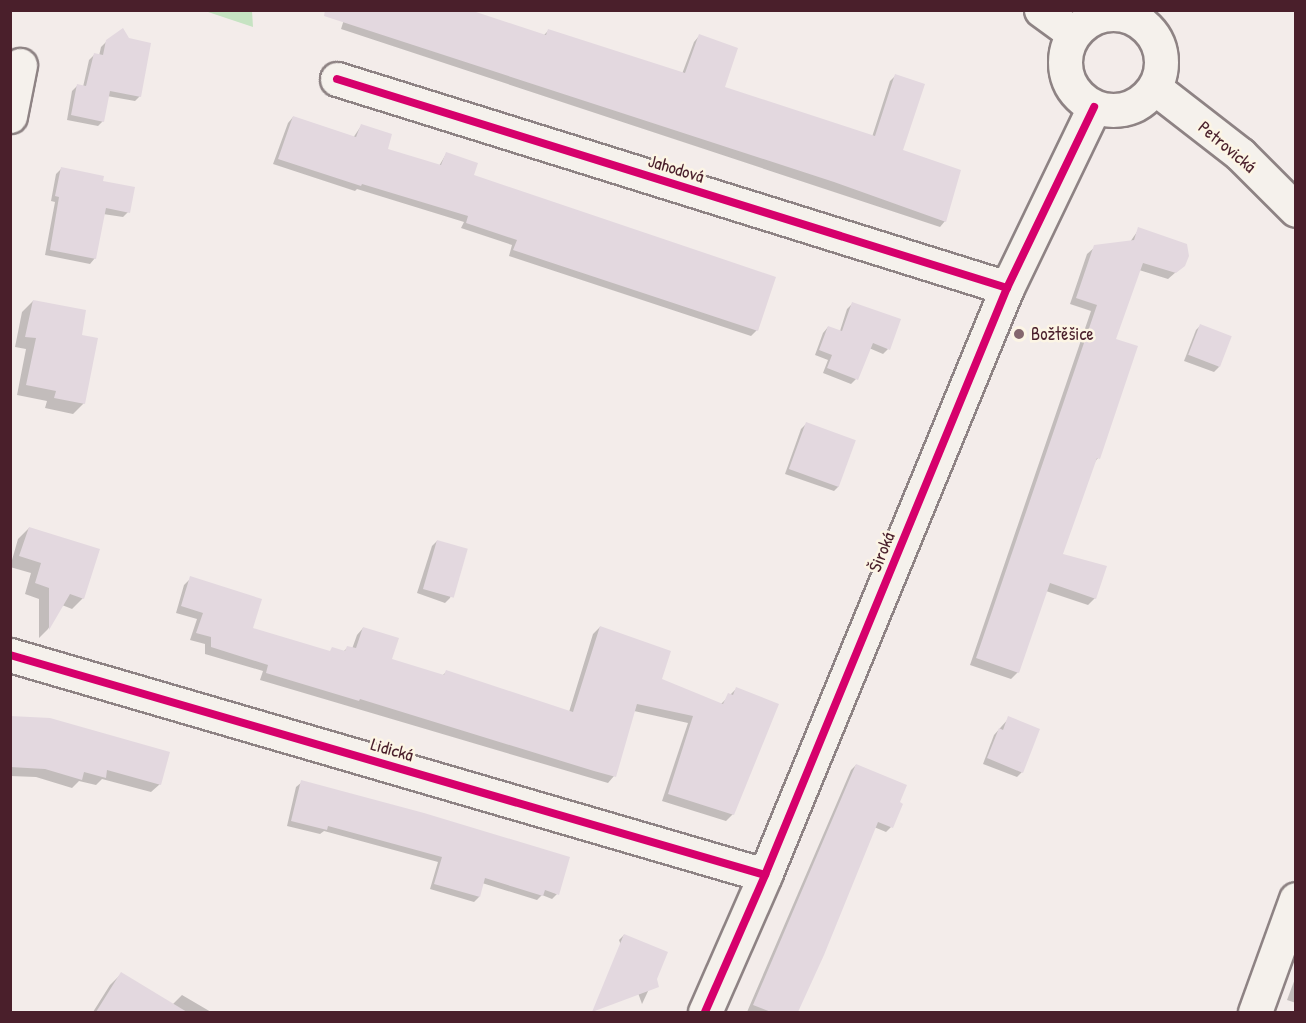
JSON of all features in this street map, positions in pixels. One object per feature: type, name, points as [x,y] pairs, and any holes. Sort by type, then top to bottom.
[{"type":"street","points":[[1041,10],[1073,33]]},
{"type":"street","points":[[1125,12],[1142,21],[1154,35],[1161,52],[1161,70],[1155,88],[1143,100],[1128,109],[1111,111],[1094,107],[1076,94],[1066,75],[1065,53],[1073,33],[1087,20],[1105,14],[1125,12]]},
{"type":"street","points":[[10,116],[20,65]]},
{"type":"street","name":"Jahodová","points":[[337,79],[1007,288]]},
{"type":"street","name":"Petrovická","points":[[1155,88],[1240,154],[1296,210]]},
{"type":"street","name":"Široká","points":[[705,1012],[765,875],[1007,288],[1094,107]]},
{"type":"street","name":"Lidická","points":[[10,655],[765,875]]},
{"type":"street","points":[[1255,1012],[1296,899]]},
{"type":"green space","points":[[205,11],[252,11],[253,27]]},
{"type":"building","points":[[325,10],[470,10],[546,35],[548,29],[685,73],[699,34],[738,48],[725,87],[875,136],[895,74],[925,84],[903,150],[961,170],[946,222],[834,182],[324,16]]},
{"type":"building","points":[[123,28],[129,38],[151,43],[141,97],[110,91],[104,122],[71,115],[77,84],[86,86],[94,53],[103,55],[106,40]]},
{"type":"building","points":[[293,116],[356,137],[361,124],[392,134],[388,149],[441,165],[446,152],[478,163],[474,175],[776,277],[758,331],[513,250],[517,240],[466,223],[468,216],[362,184],[361,186],[278,159]]},
{"type":"building","points":[[61,167],[104,176],[103,181],[135,187],[130,213],[106,208],[96,259],[50,250],[59,197],[55,196]]},
{"type":"building","points":[[1138,227],[1187,244],[1189,256],[1185,266],[1176,273],[1143,263],[1116,339],[1138,346],[1100,459],[1097,458],[1063,554],[1107,566],[1096,599],[1050,583],[1019,673],[976,658],[1097,305],[1076,298],[1094,245],[1134,240]]},
{"type":"building","points":[[33,300],[86,310],[82,335],[98,338],[85,404],[54,398],[56,391],[26,385],[36,338],[25,337]]},
{"type":"building","points":[[852,302],[901,319],[890,350],[873,343],[858,380],[827,368],[832,355],[819,350],[828,326],[842,331]]},
{"type":"building","points":[[1200,324],[1232,336],[1220,367],[1188,355]]},
{"type":"building","points":[[806,422],[856,440],[839,487],[789,469]]},
{"type":"building","points":[[29,527],[100,549],[84,599],[70,594],[49,630],[49,588],[35,583],[41,563],[19,556]]},
{"type":"building","points":[[437,540],[468,549],[454,598],[423,589]]},
{"type":"building","points":[[190,576],[262,599],[253,628],[330,651],[332,647],[345,651],[347,646],[356,648],[363,627],[399,638],[392,659],[444,675],[446,670],[573,712],[600,626],[671,651],[662,679],[723,704],[728,693],[733,695],[736,687],[779,704],[734,815],[668,794],[693,716],[637,704],[616,777],[594,771],[360,699],[359,701],[266,673],[268,665],[211,647],[211,637],[196,633],[203,613],[181,606]]},
{"type":"building","points":[[10,716],[50,718],[170,752],[161,785],[107,770],[106,778],[84,772],[82,780],[45,769],[10,767]]},
{"type":"building","points":[[1008,716],[1040,729],[1023,773],[987,758],[999,728],[1003,730]]},
{"type":"building","points":[[856,764],[907,785],[900,802],[903,804],[893,828],[878,822],[824,955],[798,1012],[771,1012],[753,1005]]},
{"type":"building","points":[[301,780],[424,813],[570,857],[559,895],[545,890],[543,896],[485,878],[480,897],[434,884],[442,857],[328,826],[327,830],[291,821]]},
{"type":"building","points":[[624,934],[668,952],[657,979],[659,987],[592,1012]]},
{"type":"building","points":[[121,972],[187,1012],[96,1012]]},
{"type":"cycle path","points":[[337,79],[1007,288]]},
{"type":"cycle path","points":[[705,1012],[765,875],[1007,288],[1094,107]]},
{"type":"cycle path","points":[[10,655],[765,875]]},
{"type":"place","name":"Božtěšice","points":[[1019,334]]}]
